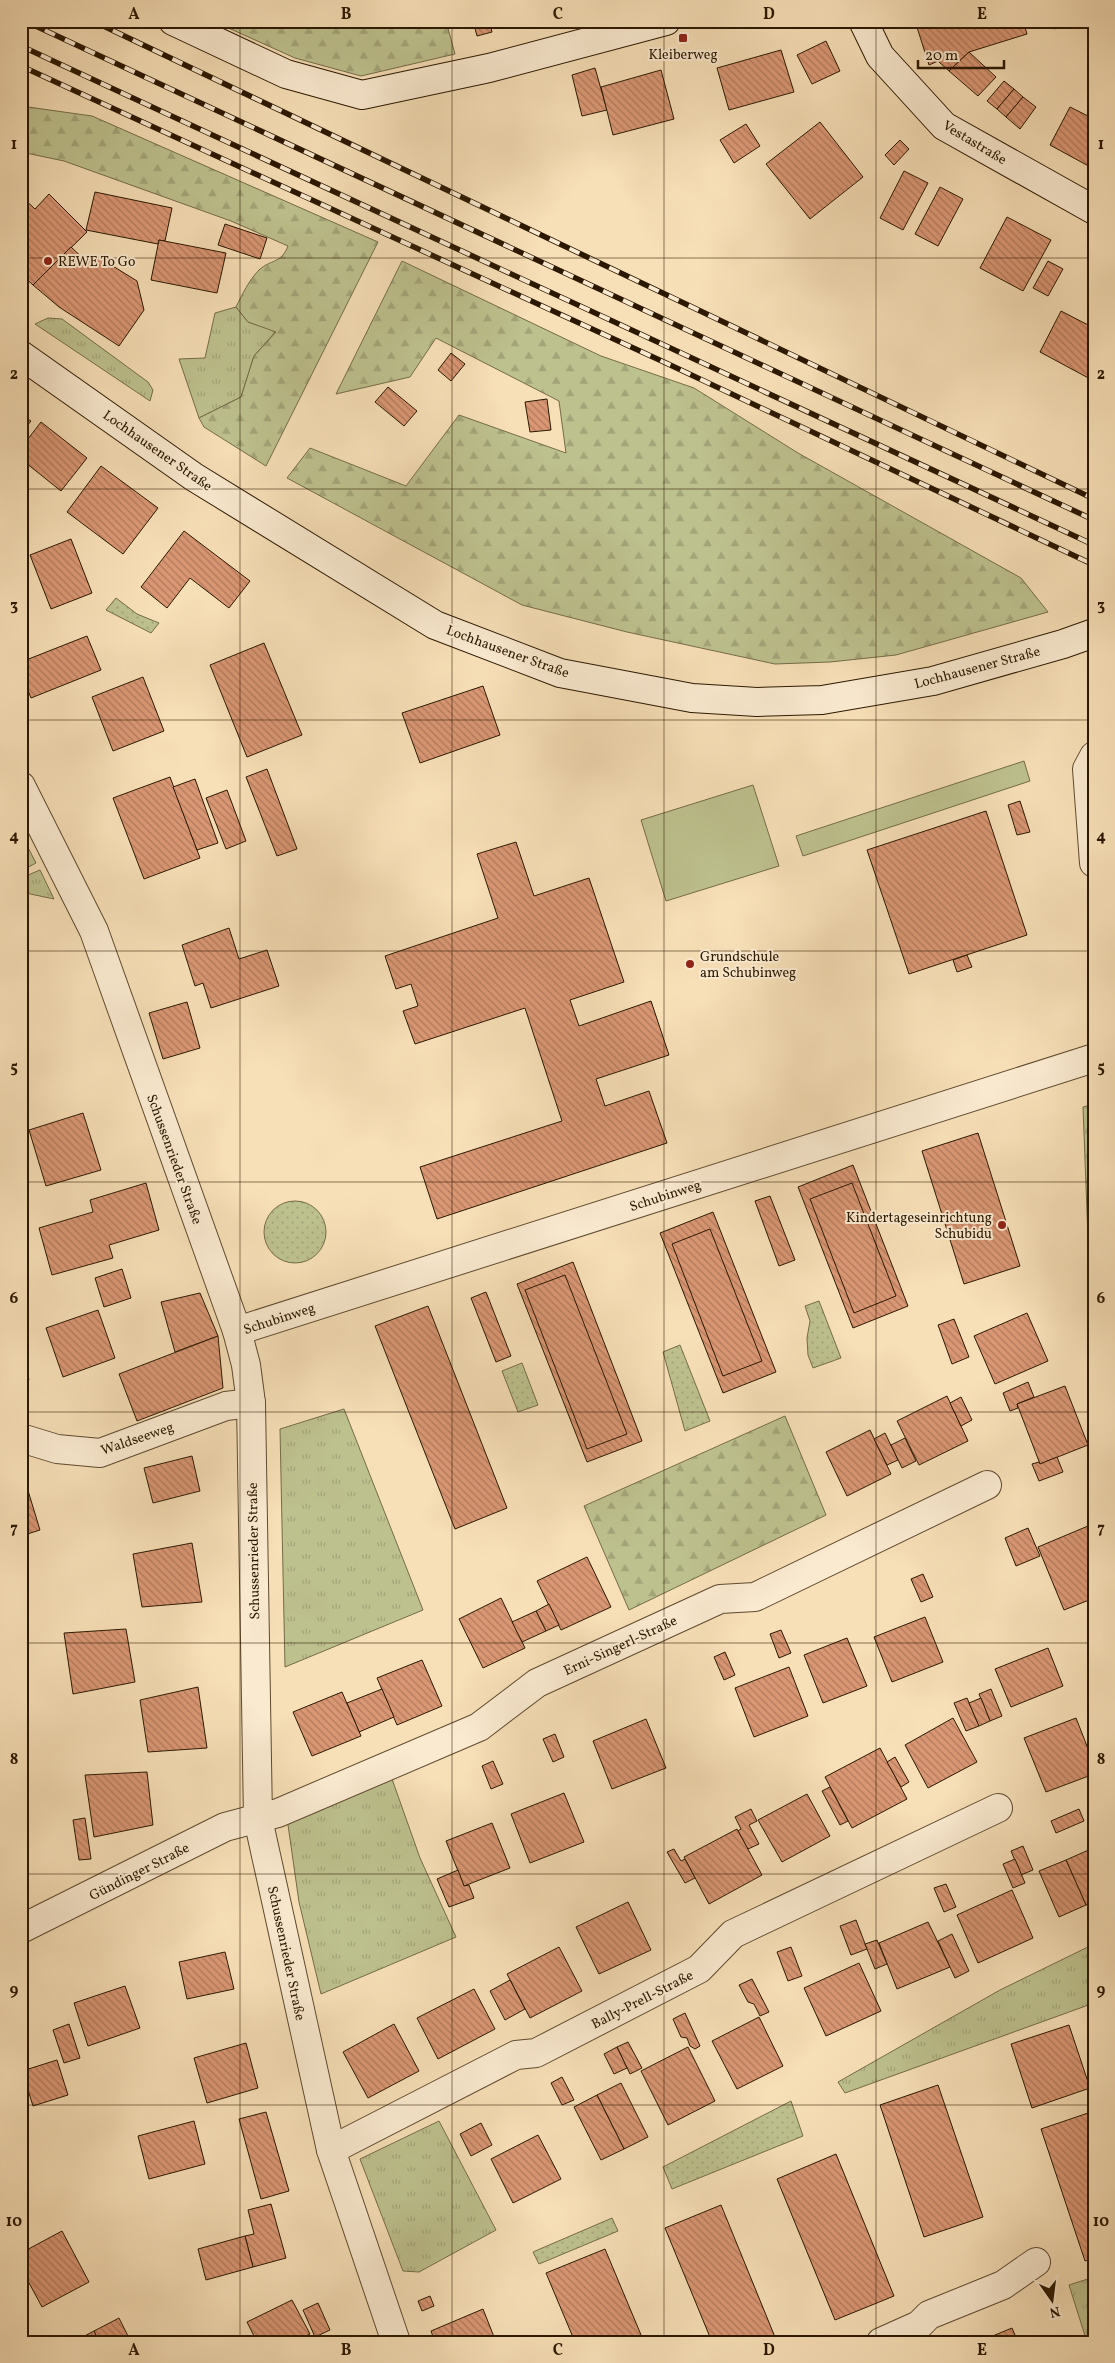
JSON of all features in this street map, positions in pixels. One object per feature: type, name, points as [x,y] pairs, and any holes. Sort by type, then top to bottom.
[{"type":"street","points":[[173,21],[286,74],[362,95],[489,68],[666,21]]},
{"type":"street","name":"Vestastraße","points":[[864,21],[880,56],[944,126],[1094,210]]},
{"type":"street","name":"Lochhausener Straße","points":[[21,355],[194,477],[435,625],[560,673],[692,698],[757,702],[822,700],[933,681],[1094,633]]},
{"type":"street","points":[[1094,756],[1087,769],[1094,863]]},
{"type":"street","name":"Schussenrieder Straße","points":[[21,786],[94,931],[237,1332],[246,1365],[251,1403],[258,1819],[330,2150],[396,2342]]},
{"type":"street","name":"Schubinweg","points":[[237,1332],[1094,1058]]},
{"type":"street","name":"Waldseeweg","points":[[21,1438],[57,1449],[100,1454],[226,1406],[251,1403]]},
{"type":"street","name":"Erni-Singerl-Straße","points":[[258,1819],[278,1813],[479,1727],[537,1682],[720,1599],[755,1598],[988,1485]]},
{"type":"street","name":"Bally-Prell-Straße","points":[[330,2150],[516,2055],[536,2053],[699,1969],[733,1934],[998,1808]]},
{"type":"street","name":"Gündinger Straße","points":[[21,1929],[225,1827],[258,1819]]},
{"type":"street","points":[[881,2342],[919,2325],[929,2315],[1003,2285],[1036,2262]]},
{"type":"green space","points":[[213,21],[446,21],[455,54],[361,76],[295,58]]},
{"type":"green space","points":[[21,106],[92,116],[378,242],[266,466],[204,427],[199,418],[241,397],[254,356],[276,332],[248,322],[236,307],[255,274],[263,267],[279,259],[288,246],[231,221],[64,161],[21,152]]},
{"type":"green space","points":[[402,261],[601,356],[694,388],[798,453],[1021,578],[1048,612],[896,655],[830,662],[775,664],[627,632],[522,605],[287,478],[310,448],[406,486],[459,415],[566,453],[559,401],[436,338],[410,377],[336,394]]},
{"type":"green space","points":[[236,307],[248,322],[276,331],[254,356],[241,397],[199,418],[179,359],[205,358],[215,313]]},
{"type":"green space","points":[[48,318],[62,319],[148,382],[153,390],[150,401],[35,324]]},
{"type":"green space","points":[[116,598],[137,614],[159,623],[151,633],[106,610]]},
{"type":"green space","points":[[1024,761],[1030,781],[803,856],[796,836]]},
{"type":"green space","points":[[753,785],[779,866],[666,901],[641,820]]},
{"type":"green space","points":[[21,834],[36,863],[21,871]]},
{"type":"green space","points":[[40,870],[54,899],[21,892],[21,878]]},
{"type":"green space","points":[[1094,1104],[1094,1264],[1089,1265],[1083,1107]]},
{"type":"green space","points":[[295,1201],[307,1204],[317,1210],[323,1220],[326,1232],[323,1244],[317,1254],[307,1260],[295,1263],[283,1260],[273,1254],[267,1244],[264,1232],[267,1220],[273,1210],[283,1204]]},
{"type":"green space","points":[[819,1301],[841,1358],[813,1368],[808,1355],[807,1338],[810,1321],[805,1306]]},
{"type":"green space","points":[[680,1345],[710,1421],[685,1431],[663,1352]]},
{"type":"green space","points":[[522,1363],[538,1405],[518,1412],[502,1371]]},
{"type":"green space","points":[[344,1409],[423,1610],[285,1667],[280,1429]]},
{"type":"green space","points":[[785,1416],[826,1515],[629,1610],[584,1506]]},
{"type":"green space","points":[[392,1779],[420,1858],[456,1937],[321,1994],[299,1902],[287,1818]]},
{"type":"green space","points":[[1094,1944],[1094,2003],[845,2093],[838,2082],[1000,1990]]},
{"type":"green space","points":[[791,2101],[803,2136],[672,2189],[663,2167]]},
{"type":"green space","points":[[439,2121],[496,2230],[419,2272],[403,2271],[360,2159]]},
{"type":"green space","points":[[612,2218],[618,2231],[539,2264],[533,2252]]},
{"type":"green space","points":[[1094,2277],[1094,2342],[1087,2342],[1069,2285]]},
{"type":"building","points":[[473,21],[489,21],[492,32],[477,36]]},
{"type":"building","points":[[489,21],[513,21],[491,27]]},
{"type":"building","points":[[915,21],[1023,21],[1027,34],[969,52],[949,71],[938,61],[929,65]]},
{"type":"building","points":[[1023,21],[1044,21],[1024,27]]},
{"type":"building","points":[[1052,21],[1079,21],[1054,29]]},
{"type":"building","points":[[826,41],[840,71],[812,84],[797,55]]},
{"type":"building","points":[[781,50],[794,92],[729,110],[717,68]]},
{"type":"building","points":[[969,52],[996,77],[978,96],[949,71]]},
{"type":"building","points":[[595,68],[607,110],[582,116],[572,75]]},
{"type":"building","points":[[661,70],[674,119],[613,135],[601,87]]},
{"type":"building","points":[[1004,81],[1014,89],[997,109],[987,101]]},
{"type":"building","points":[[1014,89],[1023,97],[1006,117],[997,109]]},
{"type":"building","points":[[1023,97],[1036,107],[1020,129],[1006,117]]},
{"type":"building","points":[[1070,107],[1094,119],[1094,169],[1050,145]]},
{"type":"building","points":[[820,122],[863,177],[810,219],[766,164]]},
{"type":"building","points":[[746,124],[760,146],[734,163],[720,140]]},
{"type":"building","points":[[900,140],[909,149],[894,165],[885,155]]},
{"type":"building","points":[[904,171],[928,183],[903,230],[880,218]]},
{"type":"building","points":[[940,187],[963,199],[938,246],[915,234]]},
{"type":"building","points":[[95,192],[172,208],[165,241],[159,240],[158,244],[86,230]]},
{"type":"building","points":[[49,194],[87,232],[33,285],[21,274],[21,196],[35,209]]},
{"type":"building","points":[[1007,217],[1051,240],[1023,291],[980,268]]},
{"type":"building","points":[[225,224],[267,238],[260,259],[218,245]]},
{"type":"building","points":[[159,240],[226,253],[217,293],[151,280]]},
{"type":"building","points":[[71,247],[88,263],[95,255],[137,281],[144,310],[119,346],[59,307],[33,285]]},
{"type":"building","points":[[1048,261],[1063,269],[1048,296],[1033,288]]},
{"type":"building","points":[[1061,311],[1094,328],[1094,381],[1040,352]]},
{"type":"building","points":[[451,353],[465,364],[451,381],[438,370]]},
{"type":"building","points":[[388,387],[417,411],[404,426],[375,402]]},
{"type":"building","points":[[547,399],[551,430],[530,432],[525,402]]},
{"type":"building","points":[[21,415],[31,421],[21,433]]},
{"type":"building","points":[[41,422],[87,458],[61,491],[21,459],[21,448]]},
{"type":"building","points":[[101,466],[158,508],[123,554],[67,512]]},
{"type":"building","points":[[184,531],[250,581],[229,608],[190,578],[167,608],[141,587]]},
{"type":"building","points":[[71,539],[92,593],[51,609],[30,555]]},
{"type":"building","points":[[87,636],[101,670],[31,698],[21,673],[21,662]]},
{"type":"building","points":[[264,643],[302,735],[247,757],[210,665]]},
{"type":"building","points":[[143,677],[164,731],[113,751],[92,697]]},
{"type":"building","points":[[483,686],[500,735],[420,763],[402,713]]},
{"type":"building","points":[[267,769],[297,849],[277,856],[246,777]]},
{"type":"building","points":[[170,777],[200,858],[144,879],[113,798]]},
{"type":"building","points":[[195,779],[218,843],[197,850],[173,787]]},
{"type":"building","points":[[227,790],[246,841],[226,849],[206,798]]},
{"type":"building","points":[[1020,801],[1030,832],[1017,835],[1008,805]]},
{"type":"building","points":[[986,811],[1027,935],[909,974],[867,850]]},
{"type":"building","points":[[516,842],[534,896],[589,878],[624,982],[570,1000],[579,1026],[651,1001],[669,1055],[596,1079],[605,1106],[649,1091],[667,1143],[437,1219],[420,1167],[562,1121],[525,1008],[415,1044],[403,1011],[418,1006],[411,984],[396,989],[385,956],[498,918],[477,854]]},
{"type":"building","points":[[229,928],[239,959],[267,950],[279,986],[211,1008],[203,983],[195,986],[182,945]]},
{"type":"building","points":[[967,955],[972,967],[957,972],[953,960]]},
{"type":"building","points":[[187,1002],[200,1048],[163,1059],[149,1013]]},
{"type":"building","points":[[83,1113],[101,1170],[46,1186],[29,1130]]},
{"type":"building","points":[[978,1133],[1020,1266],[964,1284],[922,1151]]},
{"type":"building","points":[[853,1165],[908,1306],[853,1328],[798,1187]]},
{"type":"building","points":[[146,1183],[159,1230],[109,1245],[113,1258],[52,1275],[39,1228],[93,1212],[90,1200]]},
{"type":"building","points":[[852,1183],[896,1296],[854,1313],[810,1199]]},
{"type":"building","points":[[770,1196],[795,1260],[779,1266],[755,1201]]},
{"type":"building","points":[[713,1212],[776,1372],[723,1393],[660,1233]]},
{"type":"building","points":[[710,1229],[762,1361],[723,1376],[672,1244]]},
{"type":"building","points":[[573,1262],[642,1441],[587,1462],[517,1284]]},
{"type":"building","points":[[122,1269],[131,1298],[104,1307],[95,1278]]},
{"type":"building","points":[[565,1275],[627,1434],[587,1449],[525,1290]]},
{"type":"building","points":[[486,1292],[511,1356],[496,1362],[471,1298]]},
{"type":"building","points":[[200,1293],[218,1336],[175,1352],[161,1302]]},
{"type":"building","points":[[428,1306],[507,1508],[455,1529],[375,1326]]},
{"type":"building","points":[[98,1310],[115,1358],[63,1377],[46,1328]]},
{"type":"building","points":[[1027,1313],[1048,1361],[995,1384],[974,1336]]},
{"type":"building","points":[[954,1319],[969,1357],[952,1364],[938,1325]]},
{"type":"building","points":[[218,1336],[223,1388],[137,1421],[119,1374]]},
{"type":"building","points":[[21,1352],[29,1380],[21,1382]]},
{"type":"building","points":[[1028,1382],[1034,1397],[1017,1404],[1018,1408],[1010,1411],[1003,1393]]},
{"type":"building","points":[[1065,1386],[1088,1445],[1040,1464],[1017,1404]]},
{"type":"building","points":[[947,1396],[968,1441],[919,1465],[897,1421]]},
{"type":"building","points":[[961,1397],[972,1420],[961,1426],[950,1403]]},
{"type":"building","points":[[870,1430],[891,1474],[847,1496],[826,1452]]},
{"type":"building","points":[[885,1433],[898,1460],[887,1465],[874,1439]]},
{"type":"building","points":[[905,1438],[916,1461],[902,1468],[891,1445]]},
{"type":"building","points":[[192,1456],[200,1491],[153,1503],[144,1468]]},
{"type":"building","points":[[1057,1457],[1063,1472],[1039,1481],[1032,1464],[1039,1462],[1040,1464]]},
{"type":"building","points":[[26,1484],[40,1530],[21,1536],[21,1486]]},
{"type":"building","points":[[1088,1526],[1094,1540],[1094,1598],[1064,1610],[1038,1547]]},
{"type":"building","points":[[1028,1528],[1040,1556],[1016,1566],[1005,1538]]},
{"type":"building","points":[[192,1543],[202,1602],[142,1607],[133,1554]]},
{"type":"building","points":[[587,1557],[611,1607],[561,1630],[537,1581]]},
{"type":"building","points":[[923,1574],[933,1597],[921,1602],[911,1579]]},
{"type":"building","points":[[501,1598],[525,1648],[483,1668],[459,1619]]},
{"type":"building","points":[[549,1604],[559,1625],[546,1631],[536,1611]]},
{"type":"building","points":[[536,1611],[546,1631],[522,1642],[512,1622]]},
{"type":"building","points":[[925,1617],[943,1662],[892,1682],[874,1637]]},
{"type":"building","points":[[126,1629],[135,1682],[73,1694],[64,1633]]},
{"type":"building","points":[[781,1630],[791,1653],[779,1658],[770,1634]]},
{"type":"building","points":[[847,1638],[867,1686],[823,1703],[804,1655]]},
{"type":"building","points":[[1048,1648],[1063,1686],[1011,1707],[995,1669]]},
{"type":"building","points":[[725,1652],[735,1675],[724,1680],[714,1657]]},
{"type":"building","points":[[422,1660],[442,1706],[397,1725],[377,1678]]},
{"type":"building","points":[[789,1667],[808,1716],[754,1737],[735,1688]]},
{"type":"building","points":[[198,1687],[207,1748],[148,1752],[140,1700]]},
{"type":"building","points":[[382,1689],[394,1717],[359,1732],[347,1703]]},
{"type":"building","points":[[991,1689],[1002,1716],[990,1721],[979,1694]]},
{"type":"building","points":[[342,1692],[361,1736],[312,1756],[293,1712]]},
{"type":"building","points":[[967,1698],[979,1726],[966,1731],[954,1703]]},
{"type":"building","points":[[981,1698],[990,1721],[979,1726],[969,1703]]},
{"type":"building","points":[[953,1718],[977,1762],[928,1788],[905,1745]]},
{"type":"building","points":[[1076,1718],[1094,1764],[1094,1774],[1046,1792],[1024,1738]]},
{"type":"building","points":[[646,1719],[666,1768],[612,1789],[593,1741]]},
{"type":"building","points":[[555,1734],[564,1757],[553,1762],[543,1739]]},
{"type":"building","points":[[880,1748],[907,1799],[852,1828],[825,1777]]},
{"type":"building","points":[[895,1757],[909,1782],[901,1787],[887,1762]]},
{"type":"building","points":[[493,1761],[503,1784],[491,1789],[482,1766]]},
{"type":"building","points":[[147,1772],[153,1825],[94,1837],[85,1775]]},
{"type":"building","points":[[830,1787],[848,1821],[840,1825],[822,1791]]},
{"type":"building","points":[[564,1793],[584,1842],[530,1863],[511,1814]]},
{"type":"building","points":[[807,1794],[830,1836],[782,1862],[758,1820]]},
{"type":"building","points":[[751,1809],[757,1821],[749,1825],[759,1844],[748,1849],[738,1831],[741,1829],[735,1817]]},
{"type":"building","points":[[1079,1809],[1084,1821],[1056,1833],[1051,1821]]},
{"type":"building","points":[[85,1818],[91,1859],[79,1860],[73,1820]]},
{"type":"building","points":[[492,1823],[510,1868],[464,1886],[446,1841]]},
{"type":"building","points":[[737,1829],[762,1875],[709,1904],[684,1857]]},
{"type":"building","points":[[1023,1846],[1033,1870],[1021,1875],[1011,1851]]},
{"type":"building","points":[[1093,1848],[1094,1902],[1086,1905],[1066,1860]]},
{"type":"building","points":[[674,1849],[681,1861],[685,1859],[695,1878],[685,1883],[667,1852]]},
{"type":"building","points":[[1015,1859],[1025,1883],[1013,1888],[1003,1864]]},
{"type":"building","points":[[1066,1860],[1086,1905],[1059,1917],[1039,1871]]},
{"type":"building","points":[[458,1870],[464,1886],[469,1885],[474,1898],[449,1907],[437,1879]]},
{"type":"building","points":[[946,1884],[956,1907],[944,1912],[934,1888]]},
{"type":"building","points":[[1012,1890],[1033,1938],[978,1963],[957,1915]]},
{"type":"building","points":[[628,1902],[651,1950],[599,1974],[576,1927]]},
{"type":"building","points":[[856,1920],[867,1949],[851,1955],[840,1926]]},
{"type":"building","points":[[928,1922],[950,1967],[897,1989],[879,1943]]},
{"type":"building","points":[[952,1934],[969,1971],[955,1978],[938,1941]]},
{"type":"building","points":[[877,1940],[887,1964],[875,1969],[865,1944]]},
{"type":"building","points":[[559,1947],[582,1991],[530,2018],[507,1974]]},
{"type":"building","points":[[791,1947],[802,1976],[788,1981],[777,1952]]},
{"type":"building","points":[[225,1952],[234,1989],[187,1999],[179,1962]]},
{"type":"building","points":[[859,1963],[881,2011],[826,2036],[804,1988]]},
{"type":"building","points":[[752,1979],[769,2012],[760,2016],[754,2004],[748,2002],[739,1985]]},
{"type":"building","points":[[510,1980],[525,2009],[505,2020],[490,1991]]},
{"type":"building","points":[[125,1986],[140,2028],[88,2046],[74,2003]]},
{"type":"building","points":[[474,1989],[495,2029],[438,2059],[417,2018]]},
{"type":"building","points":[[685,2013],[700,2046],[695,2049],[690,2046],[687,2038],[681,2037],[673,2019]]},
{"type":"building","points":[[759,2017],[783,2066],[737,2089],[712,2041]]},
{"type":"building","points":[[69,2024],[80,2058],[64,2063],[53,2030]]},
{"type":"building","points":[[394,2024],[419,2071],[368,2098],[343,2052]]},
{"type":"building","points":[[1069,2025],[1090,2088],[1032,2108],[1011,2044]]},
{"type":"building","points":[[628,2042],[642,2068],[630,2074],[617,2047]]},
{"type":"building","points":[[246,2043],[258,2088],[207,2103],[194,2058]]},
{"type":"building","points":[[617,2047],[627,2068],[614,2074],[604,2054]]},
{"type":"building","points":[[688,2047],[715,2101],[668,2125],[641,2071]]},
{"type":"building","points":[[57,2060],[68,2095],[33,2106],[22,2071]]},
{"type":"building","points":[[562,2077],[574,2100],[562,2105],[551,2083]]},
{"type":"building","points":[[621,2083],[648,2137],[624,2149],[597,2095]]},
{"type":"building","points":[[938,2085],[983,2217],[924,2237],[880,2105]]},
{"type":"building","points":[[597,2095],[624,2149],[601,2160],[574,2107]]},
{"type":"building","points":[[1094,2111],[1094,2258],[1085,2261],[1041,2129]]},
{"type":"building","points":[[266,2112],[289,2191],[261,2199],[239,2119]]},
{"type":"building","points":[[194,2121],[205,2164],[149,2179],[138,2136]]},
{"type":"building","points":[[481,2123],[492,2145],[471,2156],[460,2134]]},
{"type":"building","points":[[538,2135],[561,2179],[513,2203],[491,2159]]},
{"type":"building","points":[[836,2154],[894,2296],[835,2320],[777,2179]]},
{"type":"building","points":[[271,2204],[286,2258],[253,2267],[245,2236],[254,2234],[248,2210]]},
{"type":"building","points":[[721,2205],[777,2342],[712,2342],[665,2228]]},
{"type":"building","points":[[62,2231],[89,2282],[42,2307],[21,2268],[21,2253]]},
{"type":"building","points":[[245,2236],[253,2267],[206,2280],[198,2249]]},
{"type":"building","points":[[605,2249],[644,2342],[575,2342],[546,2273]]},
{"type":"building","points":[[430,2296],[434,2306],[422,2311],[418,2301]]},
{"type":"building","points":[[292,2300],[310,2334],[294,2342],[257,2342],[247,2322]]},
{"type":"building","points":[[318,2303],[330,2330],[315,2337],[303,2310]]},
{"type":"building","points":[[483,2309],[496,2342],[435,2342],[431,2331]]},
{"type":"building","points":[[119,2318],[131,2342],[99,2342],[94,2331]]},
{"type":"building","points":[[1012,2328],[1018,2342],[978,2342]]},
{"type":"building","points":[[94,2331],[99,2342],[73,2342]]},
{"type":"railway","points":[[25,21],[1094,520]]},
{"type":"railway","points":[[93,21],[1094,499]]},
{"type":"railway","points":[[21,46],[1094,545]]},
{"type":"railway","points":[[21,66],[666,363],[1094,565]]},
{"type":"place","name":"Kleiberweg","points":[[683,38]]},
{"type":"place","name":"REWE To Go","points":[[48,261]]},
{"type":"place","name":"Grundschule am Schubinweg","points":[[690,964]]},
{"type":"place","name":"Kindertageseinrichtung Schubidu","points":[[1002,1225]]}]
